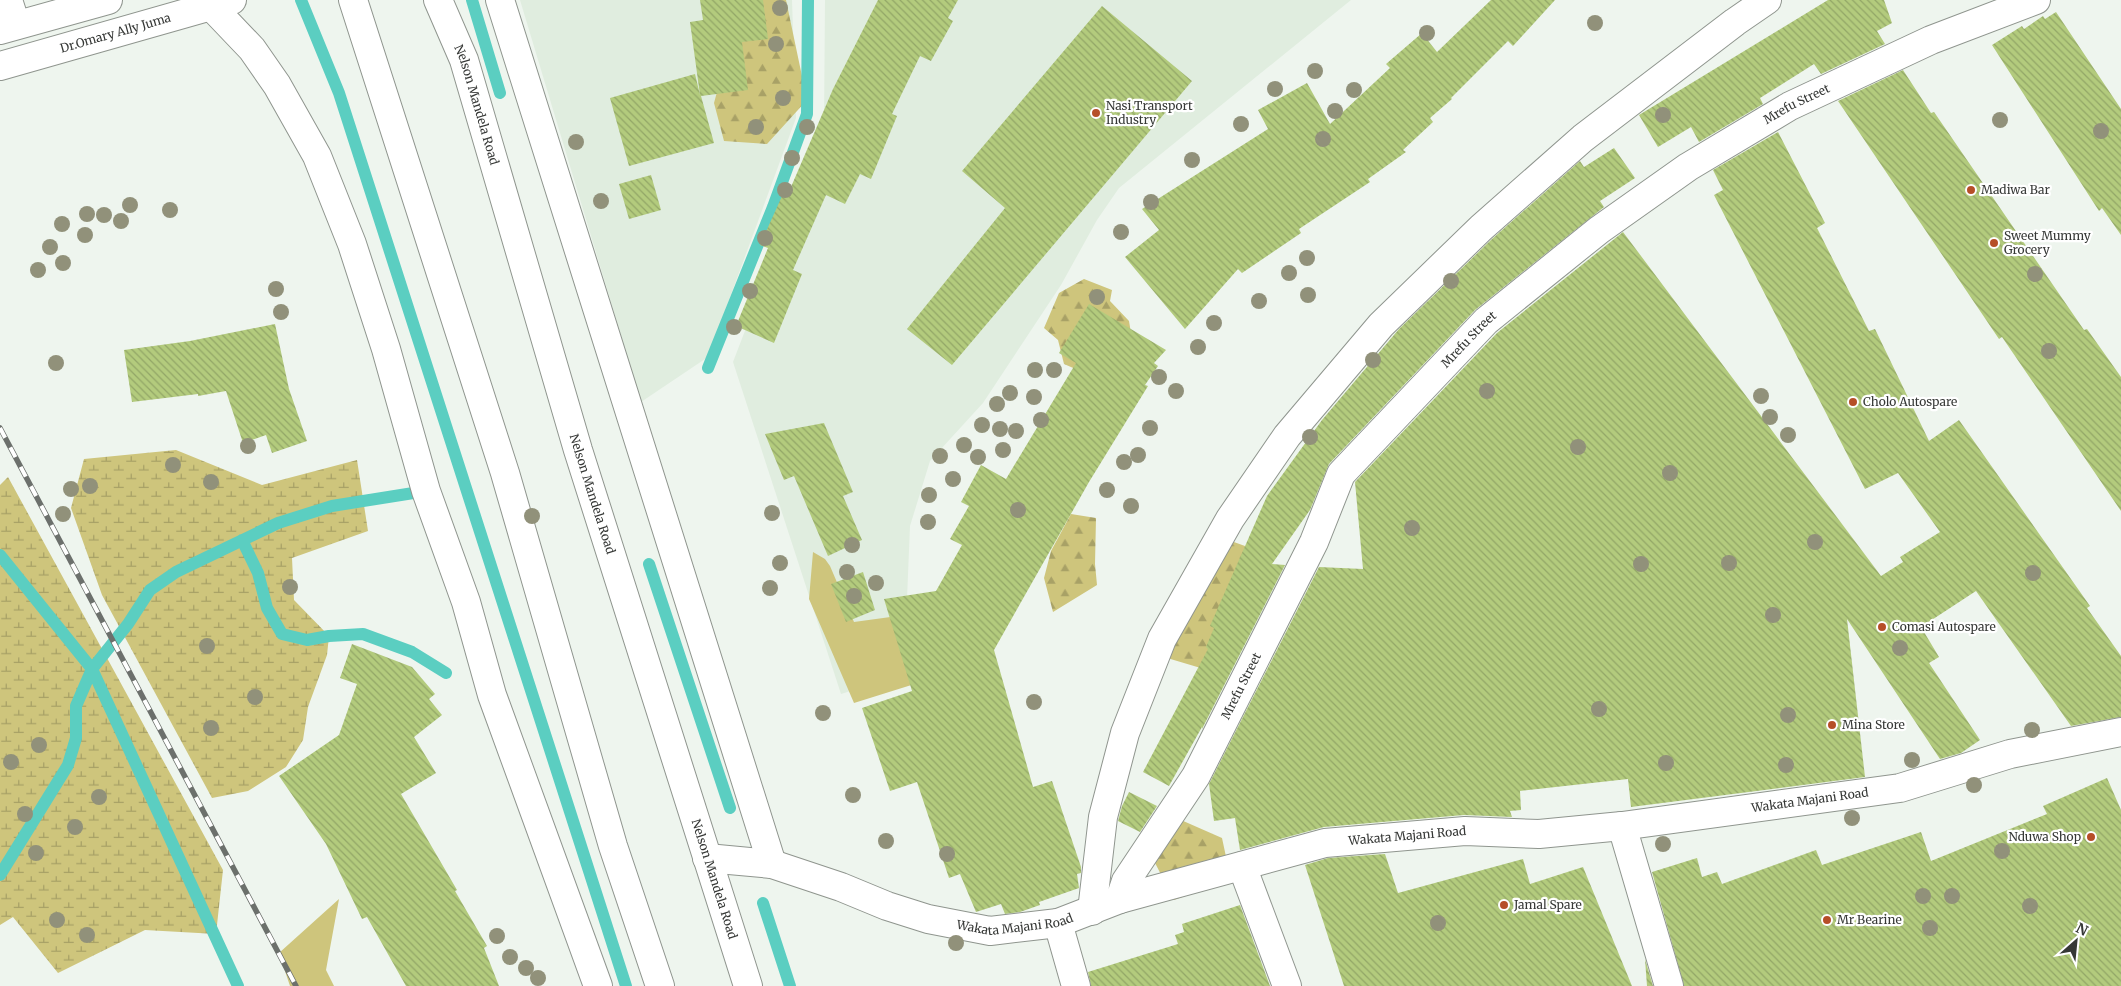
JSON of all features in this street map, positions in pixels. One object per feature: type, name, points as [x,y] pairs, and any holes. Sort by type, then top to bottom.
[{"type":"street","points":[[8,18],[108,0]]},
{"type":"street","points":[[353,0],[505,473],[613,846],[660,986]]},
{"type":"street","name":"Nelson Mandela Road","points":[[438,0],[464,60],[578,450],[748,986]]},
{"type":"street","points":[[500,0],[772,864]]},
{"type":"street","points":[[1092,911],[1102,817],[1125,733],[1162,639],[1230,519],[1287,436],[1381,325],[1480,228],[1583,138],[1735,22],[1767,0]]},
{"type":"street","name":"Mrefu Street","points":[[1120,899],[1131,874],[1196,776],[1314,542],[1341,474],[1486,321],[1599,230],[1688,167],[1790,106],[1931,40],[2036,0]]},
{"type":"street","points":[[221,3],[277,85],[317,156],[352,244],[386,349],[426,491],[466,602],[492,695],[598,986]]},
{"type":"street","name":"Dr.Omary Ally Juma","points":[[0,66],[221,3]]},
{"type":"street","name":"Wakata Majani Road","points":[[707,858],[772,864],[928,919],[990,930],[1058,922],[1092,911],[1120,899],[1324,843],[1465,831],[1539,834],[1622,826],[1900,788],[2010,754],[2121,732]]},
{"type":"street","points":[[1622,826],[1669,986]]},
{"type":"street","points":[[1242,866],[1287,986]]},
{"type":"street","points":[[1058,922],[1076,986]]},
{"type":"shaded area","points":[[520,0],[792,0],[796,118],[708,357],[641,402]]},
{"type":"shaded area","points":[[825,0],[1351,0],[1119,188],[1097,220],[1061,285],[983,403],[930,461],[910,526],[907,599],[899,676],[841,694],[733,362],[824,125]]},
{"type":"green space","points":[[742,0],[786,0],[807,100],[767,144],[724,141],[714,103]]},
{"type":"green space","points":[[1084,279],[1112,290],[1110,301],[1129,321],[1133,345],[1110,384],[1064,364],[1058,340],[1044,328],[1059,293]]},
{"type":"green space","points":[[176,450],[262,485],[357,460],[368,531],[292,558],[294,600],[329,636],[327,655],[308,707],[303,740],[286,767],[248,791],[212,798],[102,595],[71,508],[84,459]]},
{"type":"green space","points":[[8,477],[223,870],[216,934],[145,930],[58,973],[13,917],[0,925],[0,485]]},
{"type":"green space","points":[[1071,514],[1096,518],[1095,564],[1097,585],[1053,612],[1044,578],[1051,551]]},
{"type":"green space","points":[[1220,537],[1245,546],[1248,579],[1204,669],[1147,652]]},
{"type":"green space","points":[[813,552],[825,559],[830,566],[854,622],[905,615],[921,682],[854,703],[809,599]]},
{"type":"green space","points":[[1181,820],[1222,838],[1231,880],[1174,900],[1152,857]]},
{"type":"green space","points":[[339,899],[326,970],[334,986],[290,986],[279,953]]},
{"type":"building","points":[[700,0],[763,0],[768,39],[742,42],[748,90],[701,96],[714,143],[629,166],[610,98],[695,74],[700,95],[690,22],[703,20]]},
{"type":"building","points":[[878,0],[958,0],[948,18],[953,21],[931,61],[920,56],[892,114],[897,116],[871,179],[860,174],[845,204],[826,195],[793,270],[802,274],[774,343],[736,326],[768,248],[760,245],[787,185],[791,187],[833,89]]},
{"type":"building","points":[[1491,0],[1555,0],[1513,46],[1508,41],[1452,99],[1430,118],[1433,122],[1403,150],[1406,152],[1368,179],[1370,182],[1299,229],[1301,233],[1242,273],[1238,269],[1185,329],[1125,257],[1159,230],[1142,209],[1268,129],[1258,110],[1307,83],[1330,124],[1390,68],[1386,64],[1422,33],[1437,52]]},
{"type":"building","points":[[1828,0],[1884,0],[1892,23],[1877,31],[1885,44],[1821,74],[1814,64],[1760,98],[1763,104],[1699,142],[1691,127],[1658,147],[1639,115]]},
{"type":"building","name":"Nasi Transport Industry","points":[[1102,6],[1192,81],[952,365],[907,329],[1005,208],[962,171]]},
{"type":"building","points":[[2056,12],[2121,109],[2121,235],[2102,208],[2099,211],[1992,45],[2022,26],[2024,29],[2043,16],[2045,19]]},
{"type":"building","points":[[1903,70],[1931,113],[1934,112],[2084,330],[2087,329],[2121,377],[2121,511],[2002,337],[1999,339],[1838,101]]},
{"type":"building","points":[[1778,132],[1825,223],[1817,228],[1869,331],[1875,329],[1929,441],[1959,420],[2090,606],[2087,608],[2121,656],[2121,717],[2071,726],[1976,591],[1921,627],[1939,657],[1929,663],[1980,740],[1961,753],[1940,759],[1847,619],[1865,777],[1631,807],[1628,779],[1520,791],[1521,810],[1510,811],[1512,817],[1464,815],[1324,827],[1240,850],[1235,818],[1214,821],[1209,784],[1319,567],[1363,569],[1355,482],[1497,333],[1623,232],[1881,576],[1903,562],[1900,557],[1940,532],[1898,473],[1865,489],[1714,195],[1723,190],[1713,170]]},
{"type":"building","points":[[1614,148],[1635,178],[1600,201],[1604,207],[1475,310],[1329,464],[1310,510],[1272,564],[1285,565],[1202,729],[1202,727],[1169,786],[1143,772],[1208,649],[1206,647],[1214,628],[1210,626],[1267,496],[1322,420],[1399,329],[1492,239],[1580,161],[1584,167]]},
{"type":"building","points":[[651,175],[661,210],[629,219],[619,184]]},
{"type":"building","points":[[1089,304],[1166,350],[1154,363],[1158,366],[1145,385],[1148,386],[1089,482],[994,650],[1033,787],[1052,781],[1081,867],[1081,873],[1077,874],[1079,888],[1039,902],[1040,905],[1020,912],[1005,914],[1001,904],[976,912],[960,874],[949,878],[917,782],[890,791],[862,708],[912,691],[884,599],[936,591],[962,545],[950,539],[969,506],[961,502],[981,465],[1006,479],[1076,363],[1059,353]]},
{"type":"building","points":[[275,324],[289,389],[307,441],[272,453],[266,435],[243,443],[226,391],[198,396],[198,394],[132,402],[124,350],[190,341]]},
{"type":"building","points":[[824,423],[853,492],[843,496],[862,540],[828,556],[794,476],[784,480],[765,434]]},
{"type":"building","points":[[863,572],[875,610],[846,622],[831,584]]},
{"type":"building","points":[[352,644],[412,667],[435,694],[429,699],[442,715],[414,737],[436,773],[401,794],[487,946],[484,948],[499,986],[406,986],[367,917],[362,919],[326,844],[279,776],[339,735],[357,684],[340,678]]},
{"type":"building","points":[[2107,778],[2121,810],[2121,986],[1684,986],[1652,872],[1697,858],[1702,877],[1717,872],[1722,884],[1816,850],[1822,865],[1921,832],[1931,861],[2047,814],[2043,806]]},
{"type":"building","points":[[1129,792],[1157,806],[1140,832],[1118,821],[1122,806]]},
{"type":"building","points":[[1385,854],[1398,893],[1523,859],[1530,884],[1583,867],[1632,986],[1344,986],[1305,865],[1328,858]]},
{"type":"building","points":[[1240,905],[1270,986],[1091,986],[1088,972],[1178,944],[1175,935],[1184,932],[1182,924]]},
{"type":"building","points":[[1645,959],[1653,986],[1647,986]]},
{"type":"waterway","points":[[301,0],[339,93],[626,986]]},
{"type":"waterway","points":[[472,0],[500,93]]},
{"type":"waterway","points":[[708,368],[773,207],[807,114],[808,0]]},
{"type":"waterway","points":[[0,875],[68,765],[76,738],[76,706],[92,669],[128,624],[150,590],[176,572],[278,523],[332,506],[426,491]]},
{"type":"waterway","points":[[242,540],[258,573],[267,608],[282,634],[307,640],[329,636],[363,634],[412,652],[446,673]]},
{"type":"waterway","points":[[0,555],[92,669],[238,986]]},
{"type":"waterway","points":[[649,564],[730,808]]},
{"type":"waterway","points":[[763,903],[790,986]]},
{"type":"railway","points":[[0,428],[296,986]]},
{"type":"place","name":"Nasi Transport Industry","points":[[1096,113]]},
{"type":"place","name":"Madiwa Bar","points":[[1971,190]]},
{"type":"place","name":"Sweet Mummy Grocery","points":[[1994,243]]},
{"type":"place","name":"Cholo Autospare","points":[[1853,402]]},
{"type":"place","name":"Comasi Autospare","points":[[1882,627]]},
{"type":"place","name":"Mina Store","points":[[1832,725]]},
{"type":"place","name":"Nduwa Shop","points":[[2091,837]]},
{"type":"place","name":"Jamal Spare","points":[[1504,905]]},
{"type":"place","name":"Mr Bearine","points":[[1827,920]]}]
